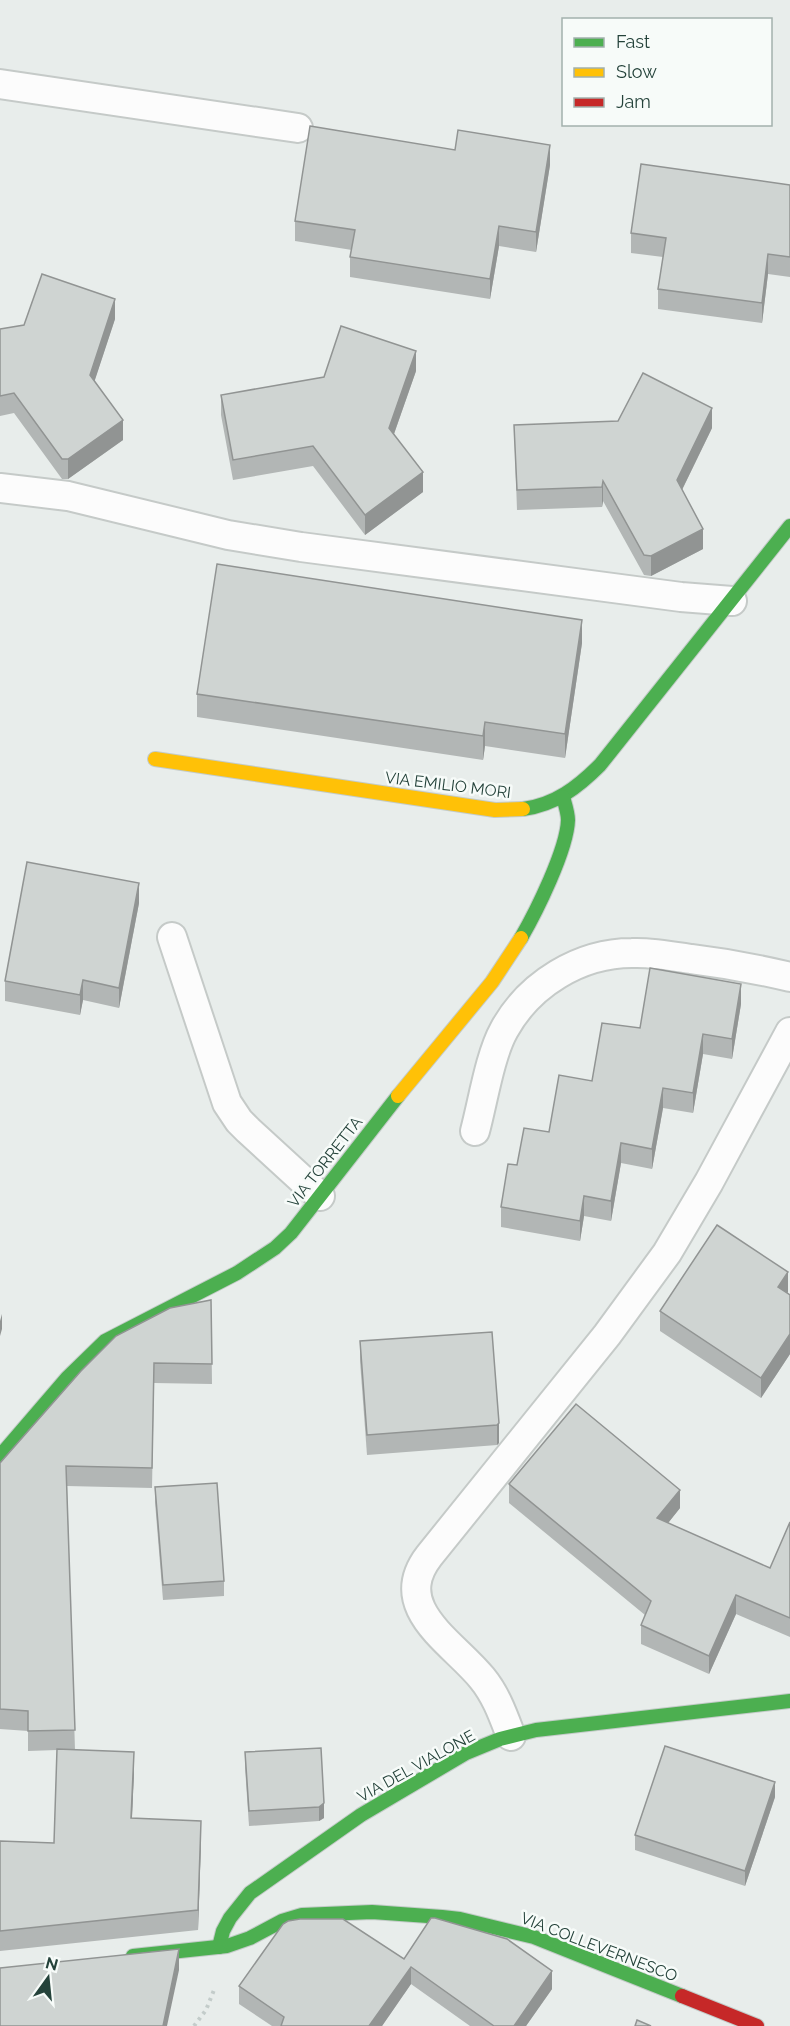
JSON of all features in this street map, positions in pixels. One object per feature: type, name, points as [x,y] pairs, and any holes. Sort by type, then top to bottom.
[{"type":"street","name":"VIA EMILIO MORI","points":[[155,759],[495,810],[521,811],[542,806],[563,797],[582,783],[609,755],[790,526]]},
{"type":"street","name":"VIA TORRETTA","points":[[2,1450],[99,1346],[114,1335],[222,1282],[258,1260],[291,1233],[406,1086],[492,982],[517,946],[534,915],[564,844],[568,819],[563,797]]},
{"type":"street","name":"VIA DEL VIALONE","points":[[219,1947],[221,1935],[231,1914],[249,1893],[395,1794],[466,1753],[511,1736],[575,1724],[790,1701]]},
{"type":"street","name":"VIA COLLEVERNESCO","points":[[115,1958],[235,1944],[282,1921],[320,1913],[396,1913],[460,1919],[534,1937],[757,2026]]},
{"type":"lane","points":[[0,84],[298,128]]},
{"type":"lane","points":[[0,488],[68,496],[228,535],[302,548],[681,597],[732,601]]},
{"type":"lane","points":[[172,937],[226,1103],[248,1130],[320,1196]]},
{"type":"lane","points":[[475,1131],[498,1045],[508,1023],[532,993],[570,968],[600,957],[632,953],[727,963],[790,977]]},
{"type":"lane","points":[[511,1736],[499,1705],[483,1679],[443,1639],[424,1615],[417,1596],[418,1573],[429,1556],[608,1335],[667,1253],[709,1182],[790,1032]]},
{"type":"building","points":[[310,126],[455,150],[458,130],[550,145],[536,232],[499,226],[490,279],[350,257],[355,230],[295,221]]},
{"type":"building","points":[[641,164],[790,185],[790,257],[768,254],[762,303],[658,289],[666,238],[631,233]]},
{"type":"building","points":[[42,274],[115,299],[90,375],[123,420],[68,459],[62,459],[14,393],[0,396],[0,329],[24,325]]},
{"type":"building","points":[[341,326],[416,351],[389,428],[423,472],[365,515],[313,446],[233,460],[221,395],[324,377]]},
{"type":"building","points":[[643,373],[712,408],[677,480],[703,529],[651,556],[644,555],[603,481],[602,487],[517,490],[514,425],[618,421]]},
{"type":"building","points":[[217,564],[582,620],[565,734],[485,722],[483,736],[197,694]]},
{"type":"building","points":[[27,862],[139,883],[119,988],[83,980],[80,995],[5,981]]},
{"type":"building","points":[[650,968],[741,984],[732,1039],[703,1034],[693,1093],[663,1088],[652,1149],[621,1143],[611,1201],[584,1196],[580,1221],[501,1207],[508,1164],[517,1165],[524,1128],[549,1132],[559,1075],[592,1081],[602,1023],[640,1028]]},
{"type":"building","points":[[717,1225],[788,1272],[778,1287],[790,1295],[790,1334],[761,1378],[660,1311]]},
{"type":"building","points":[[211,1300],[212,1364],[154,1363],[152,1468],[66,1466],[75,1730],[28,1731],[28,1711],[0,1709],[0,1463],[81,1371],[116,1336],[170,1308]]},
{"type":"building","points":[[492,1332],[499,1423],[497,1425],[367,1435],[360,1341]]},
{"type":"building","points":[[576,1404],[680,1490],[657,1518],[770,1568],[790,1522],[790,1618],[736,1595],[709,1656],[641,1625],[651,1601],[509,1484]]},
{"type":"building","points":[[217,1483],[224,1581],[163,1585],[155,1487]]},
{"type":"building","points":[[665,1746],[775,1782],[745,1871],[635,1835]]},
{"type":"building","points":[[321,1748],[324,1803],[319,1807],[249,1811],[245,1752]]},
{"type":"building","points":[[57,1749],[134,1752],[131,1818],[201,1821],[198,1910],[0,1931],[0,1841],[54,1843]]},
{"type":"building","points":[[431,1918],[507,1939],[552,1971],[514,2026],[494,2026],[411,1967],[369,2026],[281,2026],[284,2017],[239,1986],[283,1924],[288,1921],[343,1919],[404,1959]]},
{"type":"building","points":[[179,1949],[163,2026],[0,2026],[0,1968]]},
{"type":"building","points":[[637,2020],[651,2026],[635,2026]]},
{"type":"traffic: fast","points":[[523,809],[545,804],[565,794],[600,765],[790,526]]},
{"type":"traffic: fast","points":[[521,938],[557,864],[568,820],[563,797]]},
{"type":"traffic: fast","points":[[0,1456],[67,1378],[105,1341],[237,1273],[275,1248],[291,1233],[398,1096]]},
{"type":"traffic: fast","points":[[219,1947],[223,1931],[230,1918],[250,1893],[361,1815],[466,1753],[500,1739],[536,1730],[790,1701]]},
{"type":"traffic: fast","points":[[133,1956],[227,1946],[250,1938],[282,1921],[302,1915],[372,1912],[442,1917],[460,1919],[534,1937],[682,1996]]},
{"type":"traffic: slow","points":[[155,759],[495,810],[523,809]]},
{"type":"traffic: slow","points":[[398,1096],[492,982],[521,938]]},
{"type":"traffic: jam","points":[[682,1996],[757,2026]]}]
